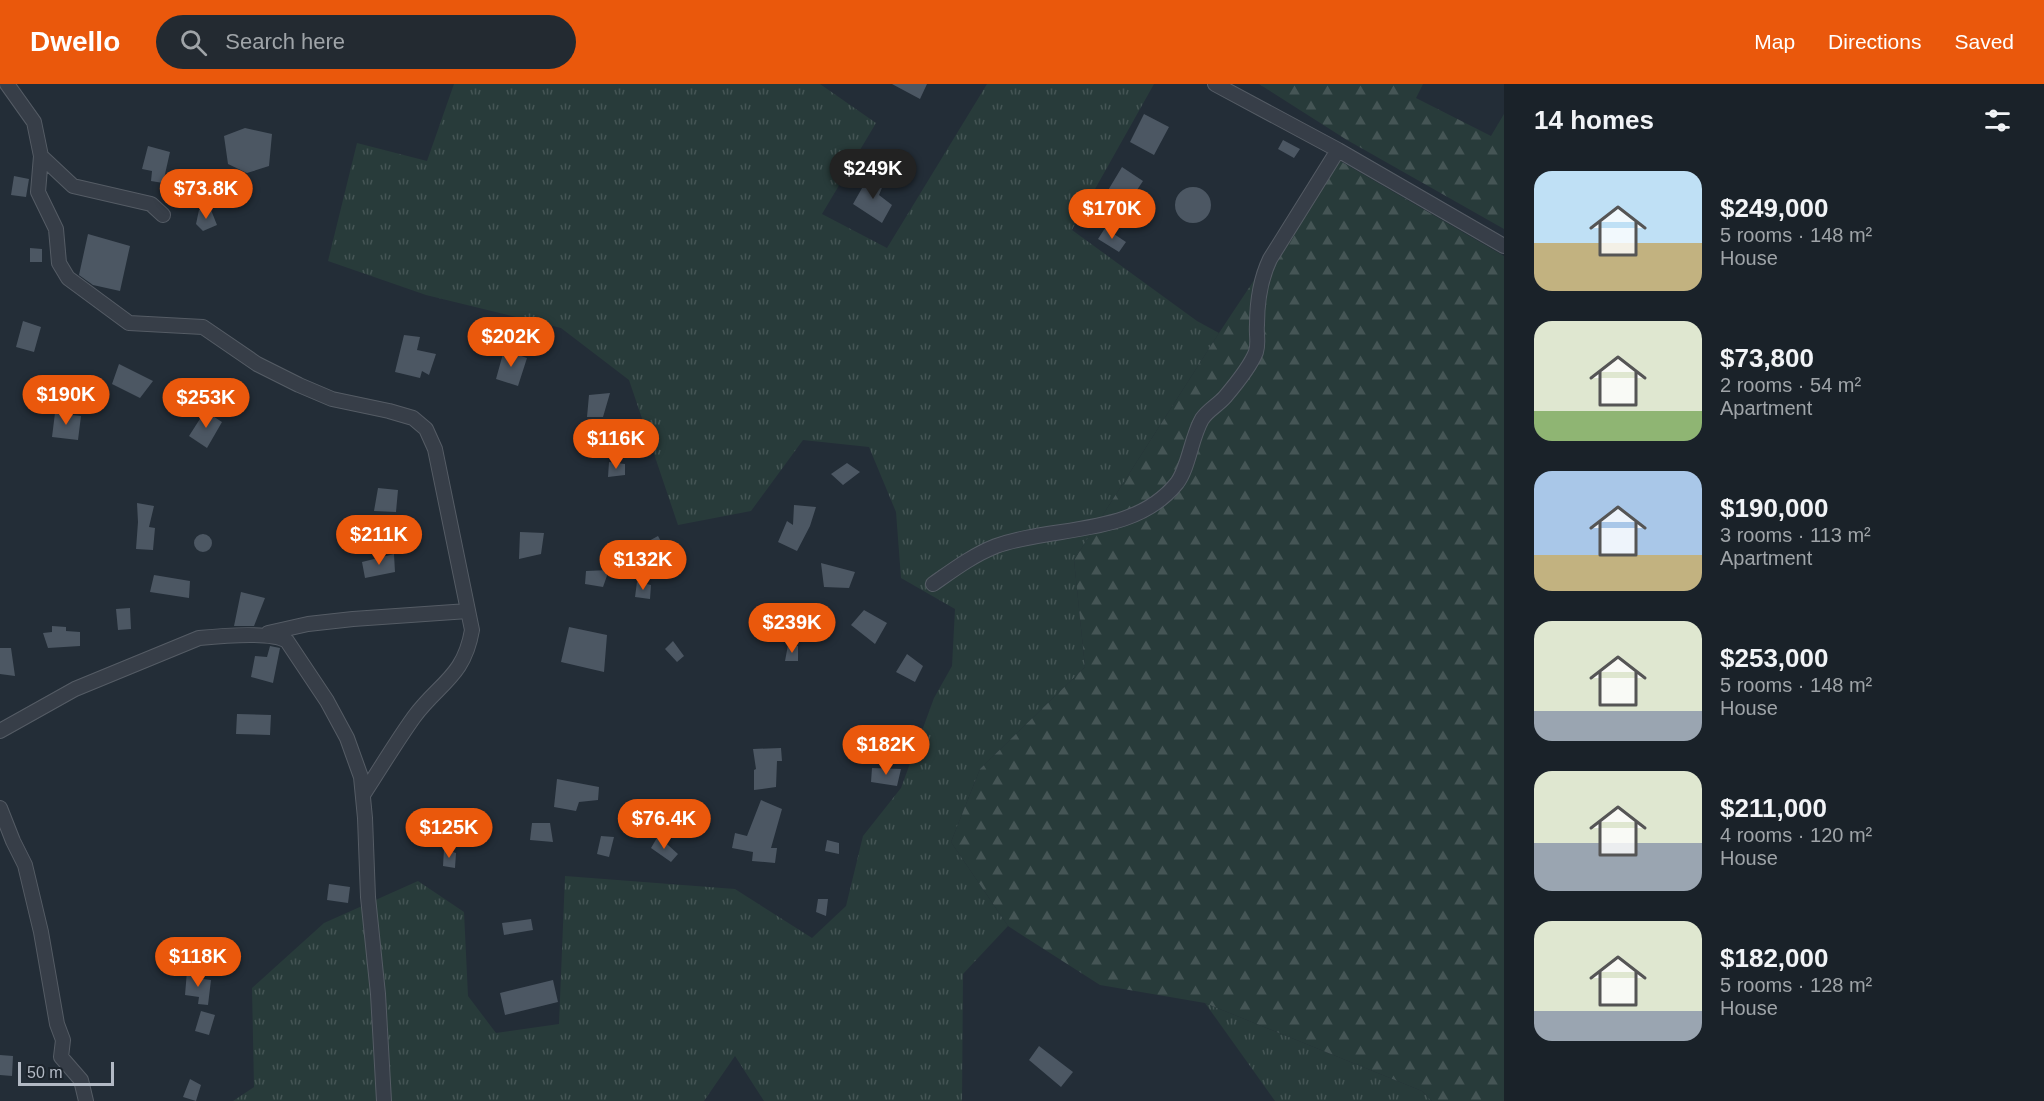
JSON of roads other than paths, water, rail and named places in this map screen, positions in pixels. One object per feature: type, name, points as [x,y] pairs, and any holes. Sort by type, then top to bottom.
[{"type":"street","points":[[7,84],[34,122],[41,156],[38,192],[56,229],[59,263],[68,278],[129,323],[203,327],[257,364],[299,385],[333,399],[413,418],[426,429],[435,449],[472,630],[469,648],[455,673],[415,716],[363,795]]},
{"type":"street","points":[[1215,84],[1338,150],[1504,246]]},
{"type":"street","points":[[933,584],[967,560],[995,547],[1023,538],[1113,522],[1139,513],[1162,497],[1177,482],[1202,419],[1224,398],[1256,352],[1258,341],[1256,328],[1263,273],[1338,150]]},
{"type":"street","points":[[41,156],[73,186],[151,204],[163,215]]},
{"type":"street","points":[[258,636],[308,624],[468,611]]},
{"type":"street","points":[[0,731],[75,689],[186,642],[217,636],[258,636],[281,638],[290,644],[327,701],[346,738],[361,777],[384,1101]]},
{"type":"street","points":[[0,808],[13,841],[26,865],[41,932],[57,1024],[63,1040],[61,1057],[81,1080],[86,1101]]}]
